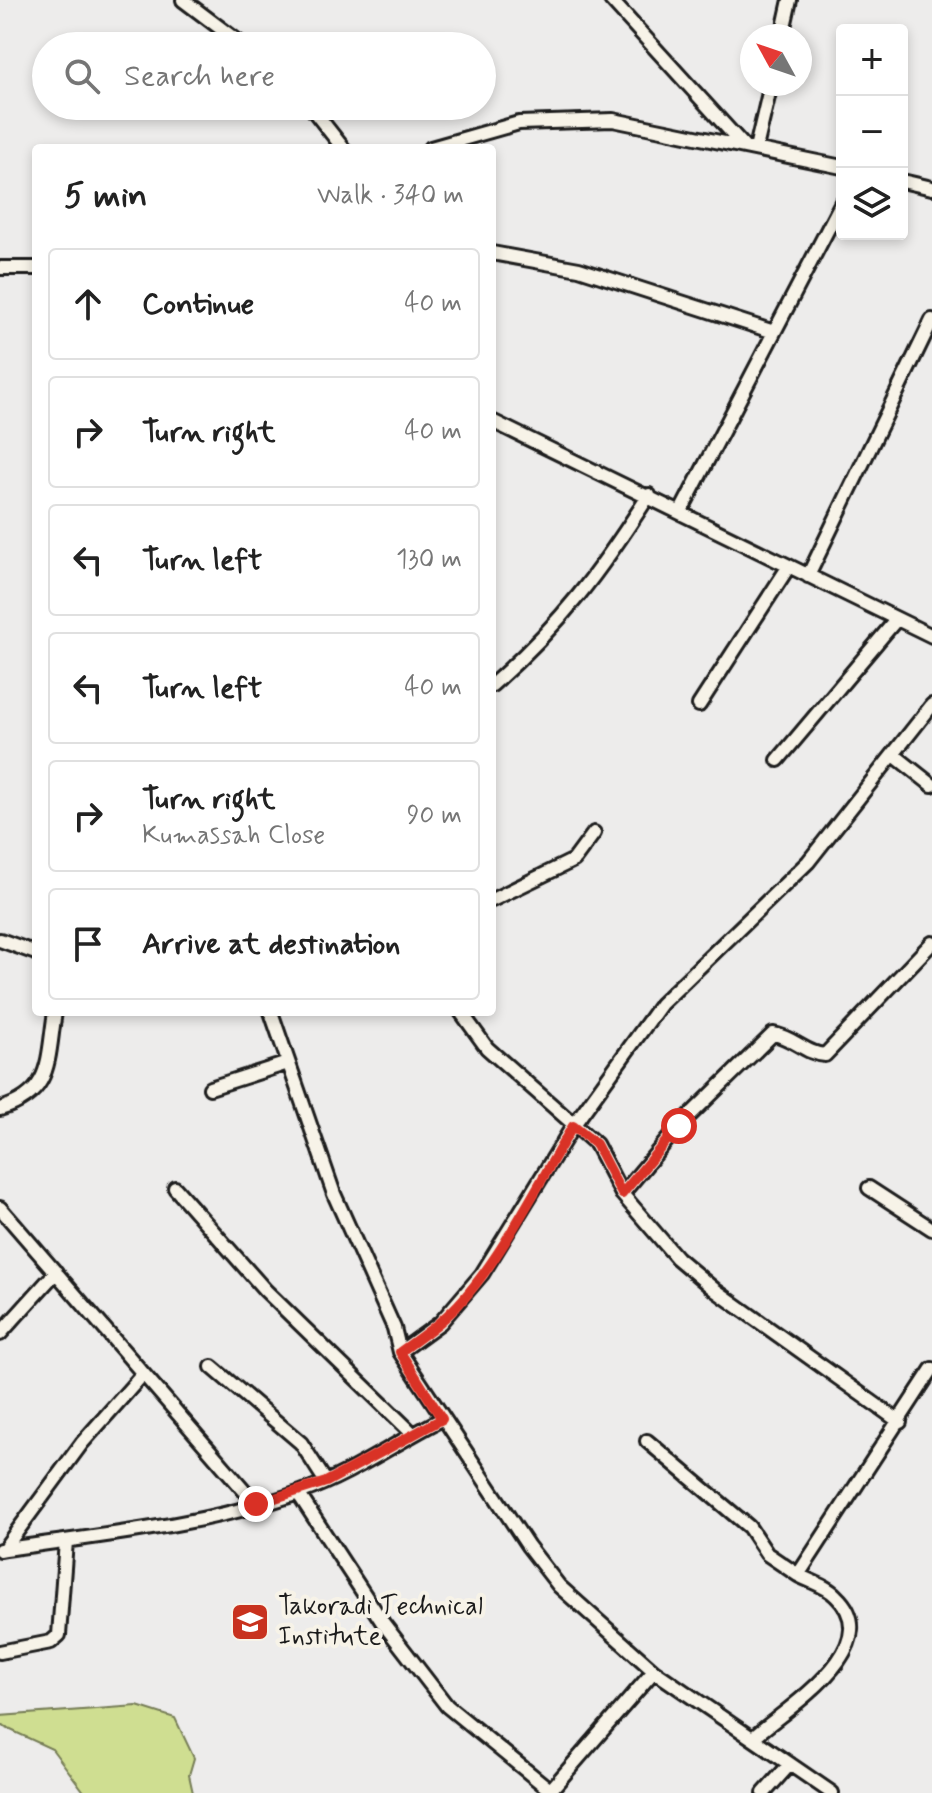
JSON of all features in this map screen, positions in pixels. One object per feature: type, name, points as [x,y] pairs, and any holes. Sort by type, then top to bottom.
[{"type":"street","points":[[183,0],[225,32]]},
{"type":"street","points":[[611,0],[750,147]]},
{"type":"street","points":[[785,24],[790,0]]},
{"type":"street","points":[[750,147],[767,96]]},
{"type":"street","points":[[321,120],[340,144]]},
{"type":"street","points":[[454,144],[519,123],[613,120],[836,166]]},
{"type":"street","points":[[908,182],[932,188]]},
{"type":"street","points":[[681,511],[771,331],[809,268],[836,214]]},
{"type":"street","points":[[496,254],[579,269],[771,331]]},
{"type":"street","points":[[0,268],[32,268]]},
{"type":"street","points":[[808,576],[932,320]]},
{"type":"street","points":[[496,423],[932,636]]},
{"type":"street","points":[[496,682],[531,651],[594,580],[649,495]]},
{"type":"street","points":[[699,705],[789,566]]},
{"type":"street","points":[[778,760],[896,620]]},
{"type":"street","points":[[400,1352],[440,1323],[468,1293],[573,1126],[661,1004],[808,862],[932,705]]},
{"type":"street","points":[[894,755],[932,785]]},
{"type":"street","points":[[496,898],[574,860],[594,833]]},
{"type":"street","points":[[0,940],[32,952]]},
{"type":"street","points":[[622,1194],[679,1126],[773,1034],[788,1036],[814,1054],[825,1055],[932,943]]},
{"type":"street","points":[[0,1109],[26,1099],[41,1085],[54,1016]]},
{"type":"street","points":[[272,1016],[334,1194],[394,1328],[400,1352],[442,1419],[559,1586],[654,1671],[832,1793]]},
{"type":"street","points":[[464,1016],[487,1048],[596,1144],[622,1194],[677,1258],[715,1290],[900,1422]]},
{"type":"street","points":[[210,1088],[288,1063]]},
{"type":"street","points":[[175,1188],[265,1290],[413,1434]]},
{"type":"street","points":[[869,1188],[932,1229]]},
{"type":"street","points":[[0,1208],[256,1504]]},
{"type":"street","points":[[0,1334],[56,1272]]},
{"type":"street","points":[[212,1367],[301,1443],[326,1482]]},
{"type":"street","points":[[798,1575],[932,1369]]},
{"type":"street","points":[[2,1549],[82,1443],[143,1374]]},
{"type":"street","points":[[2,1549],[151,1530],[298,1493],[326,1482],[442,1419]]},
{"type":"street","points":[[647,1441],[749,1527],[767,1554],[835,1594],[848,1611],[852,1640],[838,1664],[754,1737]]},
{"type":"street","points":[[298,1493],[383,1623],[447,1706],[549,1792],[654,1671]]},
{"type":"street","points":[[0,1652],[51,1642],[59,1635],[66,1541]]},
{"type":"street","points":[[764,1793],[790,1764]]},
{"type":"green space","points":[[137,1706],[175,1718],[194,1758],[189,1775],[193,1793],[85,1793],[52,1749],[0,1725],[0,1716]]},
{"type":"place","name":"Takoradi Technical Institute","points":[[250,1622]]},
{"type":"route","points":[[256,1504],[326,1482],[442,1419],[400,1352],[440,1323],[461,1302],[482,1274],[573,1126],[596,1144],[622,1194],[679,1126]]}]
